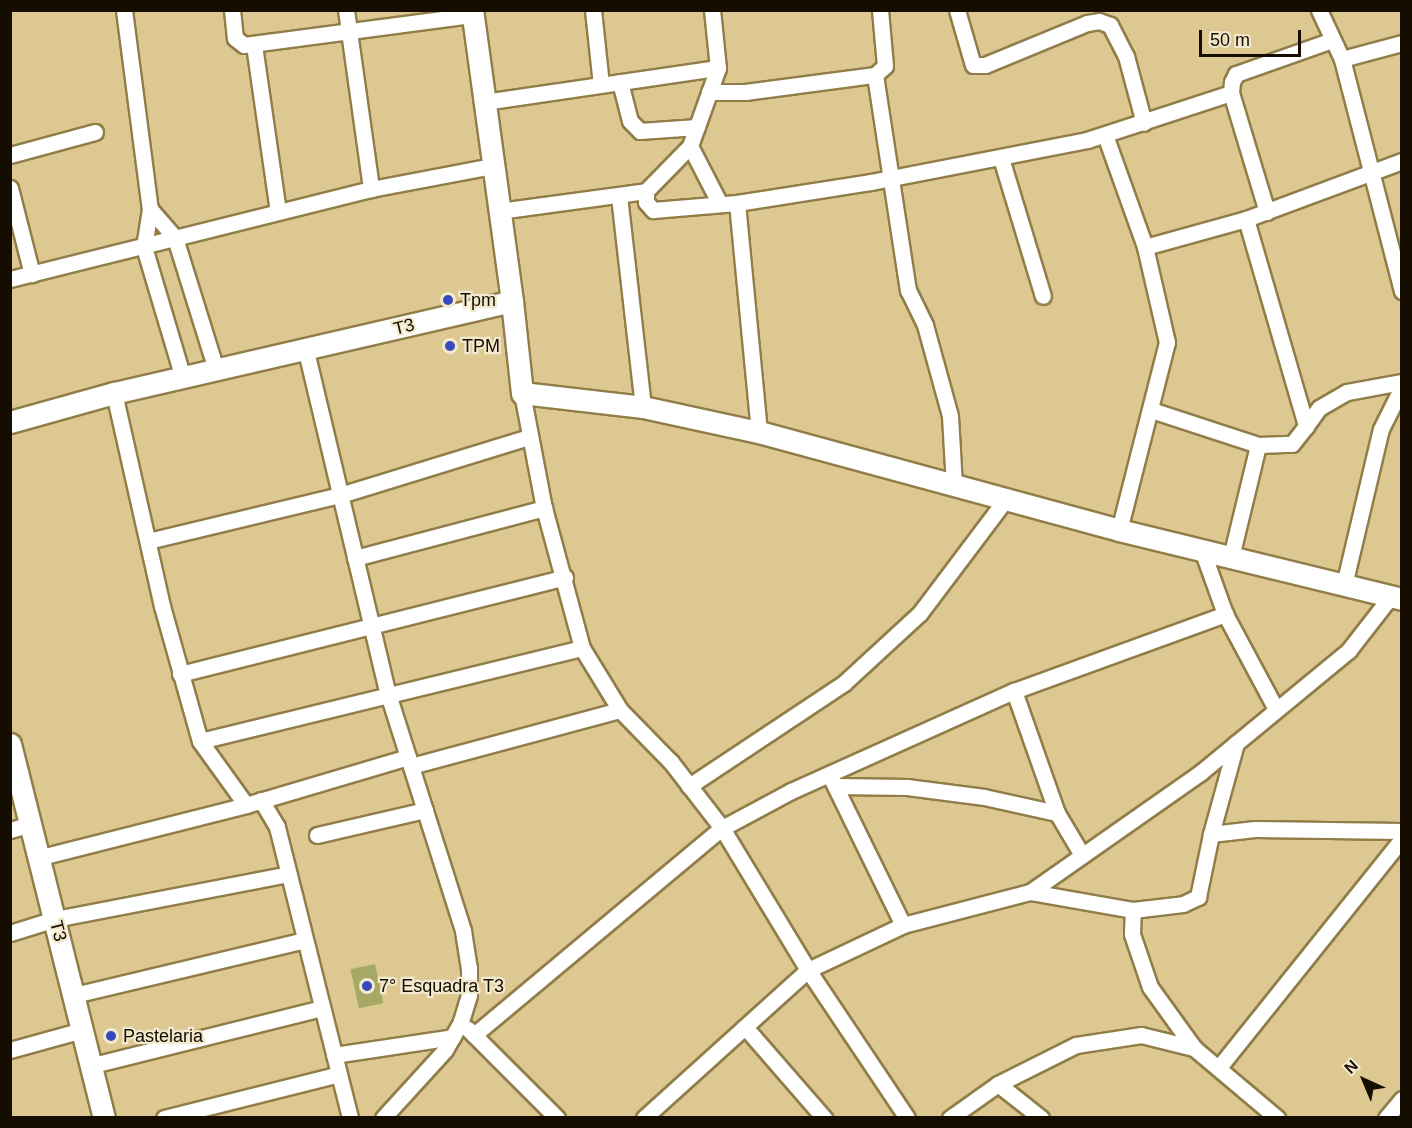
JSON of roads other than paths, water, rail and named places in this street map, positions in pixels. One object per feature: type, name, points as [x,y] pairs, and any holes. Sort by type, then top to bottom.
[{"type":"street","points":[[124,10],[150,209],[144,247],[183,378]]},
{"type":"street","points":[[232,10],[238,43],[254,45],[349,29],[472,13],[512,301],[528,437],[544,508],[565,577],[582,648],[620,710],[689,786],[722,828],[808,970],[907,1118]]},
{"type":"street","points":[[346,10],[372,189]]},
{"type":"street","points":[[593,10],[601,85]]},
{"type":"street","points":[[499,212],[646,191],[690,146],[697,127],[718,68],[712,10]]},
{"type":"street","points":[[709,92],[745,92],[875,75],[885,66],[880,10]]},
{"type":"street","points":[[957,10],[973,65],[985,64],[1084,17],[1110,25],[1120,38],[1144,123]]},
{"type":"street","points":[[1319,10],[1342,60],[1401,291]]},
{"type":"street","points":[[1267,212],[1231,93],[1236,74],[1332,40]]},
{"type":"street","points":[[1342,60],[1401,43]]},
{"type":"street","points":[[254,45],[278,211]]},
{"type":"street","points":[[484,102],[718,68]]},
{"type":"street","points":[[875,75],[908,290],[925,325],[944,386],[954,485]]},
{"type":"street","points":[[620,82],[630,121],[640,131],[697,127]]},
{"type":"street","points":[[646,191],[646,202],[653,210],[737,203],[891,179],[1105,135],[1231,93]]},
{"type":"street","points":[[10,154],[95,132]]},
{"type":"street","points":[[1105,135],[1145,247],[1167,342],[1119,530]]},
{"type":"street","points":[[690,146],[720,204]]},
{"type":"street","points":[[1001,158],[1043,296]]},
{"type":"street","points":[[1145,247],[1267,212],[1401,161]]},
{"type":"street","points":[[10,279],[372,189],[493,166]]},
{"type":"street","points":[[10,188],[32,274]]},
{"type":"street","points":[[619,196],[644,407]]},
{"type":"street","points":[[737,203],[759,432]]},
{"type":"street","points":[[150,209],[175,238],[216,370]]},
{"type":"street","points":[[1246,219],[1306,426]]},
{"type":"street","name":"T3","points":[[10,422],[114,393],[306,351],[512,301]]},
{"type":"street","points":[[306,351],[388,694],[463,931],[469,995],[461,1022],[453,1037],[427,1072],[383,1118]]},
{"type":"street","points":[[1151,410],[1258,445],[1292,444],[1319,408],[1347,392],[1401,382]]},
{"type":"street","points":[[1344,585],[1381,429],[1396,410],[1401,387]]},
{"type":"street","points":[[114,393],[180,674],[200,741],[246,805]]},
{"type":"street","points":[[522,393],[644,407],[759,432],[1119,530],[1396,597],[1349,650],[1200,773],[1030,892],[903,925],[808,970],[644,1118]]},
{"type":"street","points":[[148,541],[340,495],[528,437]]},
{"type":"street","points":[[1231,557],[1258,445]]},
{"type":"street","points":[[689,786],[844,682],[920,612],[1006,499]]},
{"type":"street","points":[[356,558],[544,508]]},
{"type":"street","points":[[1202,550],[1226,614],[1276,710]]},
{"type":"street","points":[[180,674],[565,577]]},
{"type":"street","points":[[474,1035],[722,828],[832,780],[1014,691],[1226,614]]},
{"type":"street","points":[[200,741],[582,648]]},
{"type":"street","points":[[1014,691],[1057,813],[1082,855]]},
{"type":"street","points":[[41,857],[620,710]]},
{"type":"street","points":[[1030,892],[1133,910],[1183,904],[1198,897],[1211,834],[1236,743]]},
{"type":"street","name":"T3","points":[[10,744],[41,857],[104,1118]]},
{"type":"street","points":[[832,780],[984,797],[1057,813]]},
{"type":"street","points":[[832,780],[903,925]]},
{"type":"street","points":[[261,800],[277,828],[350,1118]]},
{"type":"street","points":[[317,835],[425,810]]},
{"type":"street","points":[[10,830],[31,824]]},
{"type":"street","points":[[1211,834],[1255,829],[1401,831]]},
{"type":"street","points":[[1220,1066],[1401,839]]},
{"type":"street","points":[[10,933],[55,919],[288,874]]},
{"type":"street","points":[[1133,910],[1132,934],[1150,987],[1194,1048],[1220,1066],[1277,1118]]},
{"type":"street","points":[[74,995],[305,940]]},
{"type":"street","points":[[93,1065],[322,1008]]},
{"type":"street","points":[[461,1022],[557,1118]]},
{"type":"street","points":[[745,1027],[824,1118]]},
{"type":"street","points":[[10,1050],[82,1030]]},
{"type":"street","points":[[950,1118],[998,1084],[1076,1045],[1141,1035],[1194,1048]]},
{"type":"street","points":[[334,1055],[453,1037]]},
{"type":"street","points":[[165,1118],[339,1074]]},
{"type":"street","points":[[998,1084],[1041,1118]]},
{"type":"street","points":[[1386,1118],[1401,1099]]},
{"type":"place","name":"Tpm","points":[[448,300]]},
{"type":"place","name":"TPM","points":[[450,346]]},
{"type":"place","name":"7° Esquadra T3","points":[[367,986]]},
{"type":"place","name":"Pastelaria","points":[[111,1036]]}]
